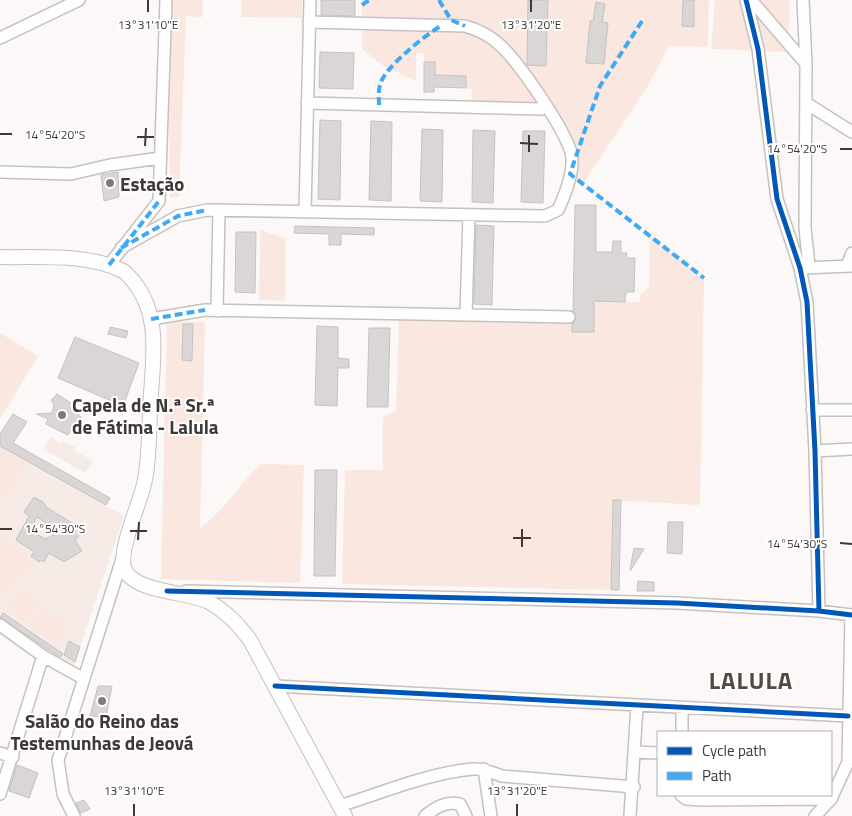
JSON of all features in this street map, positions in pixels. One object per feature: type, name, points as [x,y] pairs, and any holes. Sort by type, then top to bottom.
[{"type":"main road","points":[[0,257],[90,260],[109,265],[126,272],[147,300],[151,319],[154,368],[144,482],[123,554],[124,567],[131,579],[145,586],[207,601],[228,613],[250,640],[342,811]]},
{"type":"street","points":[[0,38],[80,0]]},
{"type":"street","points":[[109,265],[159,201],[166,0]]},
{"type":"street","points":[[305,212],[310,0]]},
{"type":"street","points":[[746,0],[758,48],[777,199],[804,267]]},
{"type":"street","points":[[750,0],[806,64]]},
{"type":"street","points":[[803,0],[806,64],[804,267],[815,450],[820,611]]},
{"type":"street","points":[[121,248],[178,216],[213,210],[545,216],[554,214],[562,203],[570,174],[572,158],[536,87],[502,46],[487,34],[465,26],[309,22]]},
{"type":"street","points":[[806,102],[852,132]]},
{"type":"street","points":[[307,103],[541,109]]},
{"type":"street","points":[[0,172],[70,174],[110,165],[160,158]]},
{"type":"street","points":[[213,210],[218,310]]},
{"type":"street","points":[[466,315],[469,215]]},
{"type":"street","points":[[804,267],[849,266],[852,253]]},
{"type":"street","points":[[151,319],[205,310],[569,317]]},
{"type":"street","points":[[812,410],[852,410]]},
{"type":"street","points":[[815,450],[852,449]]},
{"type":"street","points":[[74,816],[63,794],[58,760],[123,554]]},
{"type":"street","points":[[167,591],[677,603],[820,611],[851,615],[848,762],[831,799],[815,816]]},
{"type":"street","points":[[0,625],[43,656],[84,679]]},
{"type":"street","points":[[0,794],[43,656]]},
{"type":"street","points":[[275,686],[848,716]]},
{"type":"street","points":[[630,816],[634,787],[637,706]]},
{"type":"street","points":[[682,708],[682,731]]},
{"type":"street","points":[[635,752],[657,753]]},
{"type":"street","points":[[0,753],[12,757]]},
{"type":"street","points":[[342,811],[433,777],[473,769],[484,769],[502,776],[634,787]]},
{"type":"street","points":[[484,769],[491,816]]},
{"type":"street","points":[[682,796],[686,799],[701,800],[831,799]]},
{"type":"street","points":[[425,816],[438,806],[451,802],[460,804],[466,816]]},
{"type":"shaded area","points":[[172,0],[203,0],[203,17],[186,16],[179,197],[170,197],[169,120]]},
{"type":"shaded area","points":[[241,0],[302,0],[302,18],[241,17]]},
{"type":"shaded area","points":[[362,0],[709,0],[708,47],[669,46],[645,91],[583,184],[572,175],[554,109],[471,107],[472,89],[466,88],[466,76],[435,75],[435,62],[424,62],[424,53],[416,53],[416,81],[382,65],[362,49]]},
{"type":"shaded area","points":[[715,0],[790,0],[788,52],[711,49]]},
{"type":"shaded area","points":[[260,230],[285,238],[285,301],[259,300]]},
{"type":"shaded area","points":[[650,236],[704,278],[700,505],[613,500],[611,590],[342,584],[345,470],[383,470],[383,417],[396,410],[399,320],[572,323],[573,332],[594,332],[594,301],[640,302],[640,295],[649,287]]},
{"type":"shaded area","points":[[167,321],[205,322],[200,528],[217,514],[261,464],[304,465],[300,583],[161,579]]},
{"type":"shaded area","points":[[0,333],[38,356],[0,419]]},
{"type":"shaded area","points":[[50,437],[75,447],[74,450],[93,461],[85,473],[44,450]]},
{"type":"shaded area","points":[[0,446],[124,516],[73,669],[0,620]]},
{"type":"shaded area","points":[[2,448],[28,464],[0,506],[0,451]]},
{"type":"shaded area","points":[[0,534],[32,565],[0,599]]},
{"type":"shaded area","points":[[19,593],[26,594],[39,604],[26,623],[8,608],[9,602]]},
{"type":"shaded area","points":[[41,611],[49,611],[67,624],[66,630],[57,643],[31,625]]},
{"type":"building","points":[[321,0],[355,0],[355,16],[321,15]]},
{"type":"building","points":[[528,0],[548,0],[546,66],[527,65]]},
{"type":"building","points":[[683,0],[694,0],[694,27],[682,26]]},
{"type":"building","points":[[596,2],[605,4],[602,22],[608,23],[604,64],[586,63],[590,21],[593,21]]},
{"type":"building","points":[[320,52],[354,53],[353,89],[319,88]]},
{"type":"building","points":[[424,62],[435,62],[435,75],[466,76],[466,88],[434,87],[434,92],[424,92]]},
{"type":"building","points":[[320,120],[341,121],[340,200],[318,199]]},
{"type":"building","points":[[371,121],[392,122],[391,201],[369,200]]},
{"type":"building","points":[[422,129],[443,130],[442,202],[420,201]]},
{"type":"building","points":[[473,130],[495,131],[493,203],[472,202]]},
{"type":"building","points":[[523,131],[545,131],[543,203],[521,202]]},
{"type":"building","name":"Estação","points":[[118,172],[119,197],[104,201],[101,175]]},
{"type":"building","points":[[575,205],[596,205],[596,252],[612,252],[613,241],[621,241],[621,253],[627,253],[626,258],[635,258],[634,292],[626,292],[625,302],[594,301],[594,332],[572,332],[572,324],[576,317],[573,311]]},
{"type":"building","points":[[476,225],[494,226],[492,305],[474,304]]},
{"type":"building","points":[[295,226],[374,228],[374,235],[341,234],[341,245],[329,245],[329,234],[294,233]]},
{"type":"building","points":[[236,232],[256,232],[255,293],[235,292]]},
{"type":"building","points":[[183,324],[193,324],[192,361],[182,360]]},
{"type":"building","points":[[317,326],[338,327],[338,358],[349,359],[349,368],[338,368],[337,406],[315,405]]},
{"type":"building","points":[[110,327],[128,331],[126,338],[108,334]]},
{"type":"building","points":[[369,328],[390,328],[388,407],[367,407]]},
{"type":"building","points":[[75,337],[139,363],[123,406],[58,378]]},
{"type":"building","name":"Capela de N.ª Sr.ª de Fátima - Lalula","points":[[57,394],[78,408],[75,412],[81,417],[68,435],[46,424],[48,419],[36,414],[52,413],[54,405],[51,400]]},
{"type":"building","points":[[13,414],[27,422],[13,443],[110,498],[106,505],[0,446],[0,434]]},
{"type":"building","points":[[315,470],[337,470],[335,576],[314,576]]},
{"type":"building","points":[[34,497],[43,502],[46,507],[84,530],[75,540],[82,551],[64,562],[49,553],[44,562],[41,560],[39,562],[31,556],[34,552],[16,540],[29,516],[24,512]],"holes":[[[37,517],[59,532],[46,539],[29,531]]]},
{"type":"building","points":[[613,500],[621,500],[619,590],[611,590]]},
{"type":"building","points":[[668,522],[683,522],[682,554],[667,553]]},
{"type":"building","points":[[634,548],[644,549],[630,570]]},
{"type":"building","points":[[638,581],[654,582],[654,591],[637,591]]},
{"type":"building","points":[[3,613],[63,654],[60,657],[0,618]]},
{"type":"building","points":[[69,641],[80,647],[75,662],[64,655]]},
{"type":"building","name":"Salão do Reino das Testemunhas de Jeová","points":[[98,686],[112,686],[106,717],[90,716]]},
{"type":"building","points":[[17,765],[38,773],[29,798],[9,791]]},
{"type":"building","points":[[84,800],[90,809],[81,813],[76,803]]},
{"type":"marked path","points":[[362,5],[369,0]]},
{"type":"marked path","points":[[439,0],[451,20],[465,26]]},
{"type":"marked path","points":[[642,21],[600,86],[570,174],[704,278]]},
{"type":"marked path","points":[[379,105],[380,85],[389,69],[416,44],[442,25]]},
{"type":"marked path","points":[[109,265],[159,201]]},
{"type":"marked path","points":[[121,248],[178,216],[207,210]]},
{"type":"marked path","points":[[151,319],[205,310]]},
{"type":"cycle path","points":[[746,0],[758,49],[777,199],[800,268],[807,302],[815,451],[819,611]]},
{"type":"cycle path","points":[[167,591],[677,603],[819,611],[852,615]]},
{"type":"cycle path","points":[[275,686],[848,716]]},
{"type":"place","name":"Estação","points":[[110,183]]},
{"type":"place","name":"Capela de N.ª Sr.ª de Fátima - Lalula","points":[[62,415]]},
{"type":"place","name":"Salão do Reino das Testemunhas de Jeová","points":[[102,701]]},
{"type":"district","name":"LALULA","points":[[751,680]]}]
